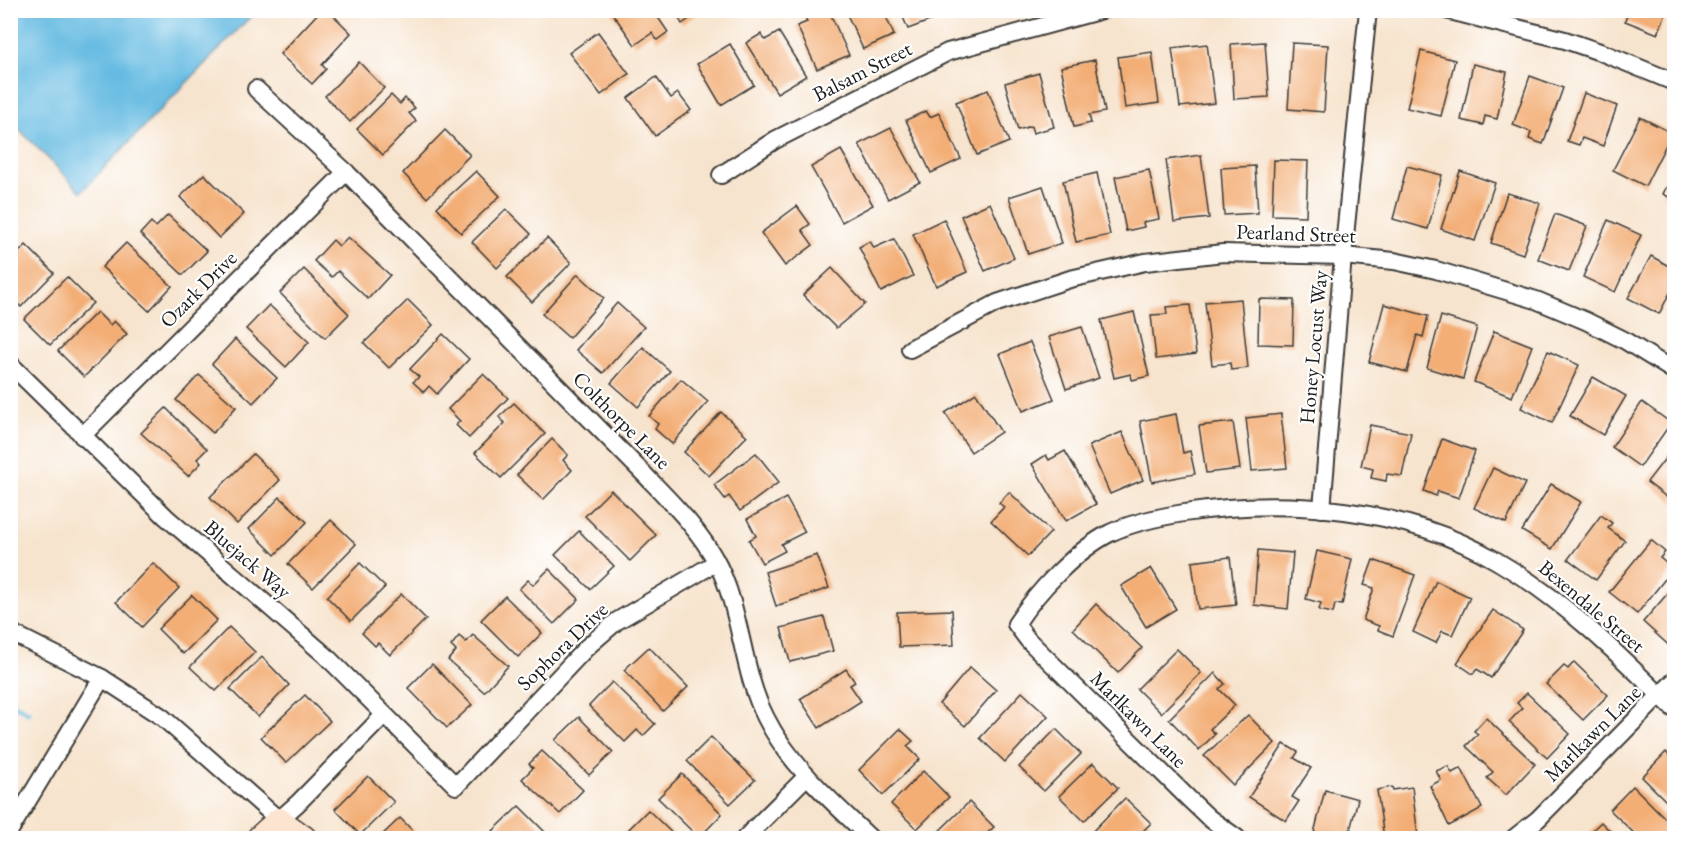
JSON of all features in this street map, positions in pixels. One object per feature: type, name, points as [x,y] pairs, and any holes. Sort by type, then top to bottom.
[{"type":"street","name":"Balsam Street","points":[[721,176],[774,140],[948,52],[1102,10]]},
{"type":"street","name":"Honey Locust Way","points":[[1322,508],[1343,256],[1368,10]]},
{"type":"street","points":[[1446,10],[1566,40],[1674,82]]},
{"type":"street","name":"Colthorpe Lane","points":[[256,89],[346,172],[691,524],[717,562],[738,624],[753,684],[766,718],[807,776],[870,838]]},
{"type":"street","name":"Ozark Drive","points":[[82,436],[346,172]]},
{"type":"street","name":"Pearland Street","points":[[910,349],[997,303],[1070,279],[1145,262],[1223,252],[1343,256],[1394,261],[1436,270],[1536,300],[1624,340],[1674,371]]},
{"type":"street","name":"Bluejack Way","points":[[10,364],[166,517],[325,655],[456,786]]},
{"type":"street","name":"Bexendale Street","points":[[1016,624],[1045,588],[1075,558],[1108,534],[1130,525],[1162,517],[1236,506],[1322,508],[1385,519],[1424,530],[1461,543],[1496,560],[1532,582],[1571,611],[1674,709]]},
{"type":"street","name":"Sophora Drive","points":[[456,786],[587,647],[617,621],[717,562]]},
{"type":"street","name":"Marlkawn Lane","points":[[1016,624],[1028,640],[1189,799],[1209,818],[1237,838]]},
{"type":"street","points":[[10,632],[102,678],[162,717],[279,820],[304,838]]},
{"type":"street","points":[[10,830],[102,678]]},
{"type":"street","name":"Marlkawn Lane","points":[[1514,838],[1538,819],[1674,681]]},
{"type":"street","points":[[259,838],[298,803],[384,715]]},
{"type":"street","points":[[745,838],[807,776]]},
{"type":"water","points":[[10,11],[256,11],[81,192],[11,121]]},
{"type":"building","points":[[321,10],[328,10],[351,33],[322,65],[326,69],[312,84],[280,54]]},
{"type":"building","points":[[610,10],[653,10],[668,32],[657,40],[652,33],[635,45]]},
{"type":"building","points":[[674,10],[702,10],[682,24]]},
{"type":"building","points":[[814,10],[817,16],[829,11],[849,55],[817,69],[797,26],[807,22],[804,15]]},
{"type":"building","points":[[845,10],[883,10],[894,35],[863,49]]},
{"type":"building","points":[[900,10],[937,10],[940,17],[908,29]]},
{"type":"building","points":[[1629,10],[1667,10],[1658,34],[1625,21]]},
{"type":"building","points":[[598,32],[629,74],[601,95],[569,53]]},
{"type":"building","points":[[779,32],[806,76],[777,93],[746,43],[761,34],[765,40]]},
{"type":"building","points":[[1265,42],[1269,97],[1234,99],[1231,44]]},
{"type":"building","points":[[1292,43],[1328,45],[1324,112],[1288,109]]},
{"type":"building","points":[[730,44],[754,85],[721,105],[697,64]]},
{"type":"building","points":[[1207,44],[1215,103],[1180,107],[1172,48]]},
{"type":"building","points":[[1421,51],[1455,60],[1441,116],[1407,108]]},
{"type":"building","points":[[1152,52],[1159,103],[1125,108],[1118,57]]},
{"type":"building","points":[[1095,60],[1105,112],[1089,115],[1091,123],[1074,127],[1061,67]]},
{"type":"building","points":[[359,62],[384,88],[350,122],[325,96]]},
{"type":"building","points":[[1473,64],[1507,72],[1497,119],[1485,116],[1483,125],[1461,120]]},
{"type":"building","points":[[1039,73],[1054,127],[1033,133],[1031,126],[1018,130],[1005,83]]},
{"type":"building","points":[[1530,76],[1563,88],[1543,144],[1529,139],[1531,132],[1513,125]]},
{"type":"building","points":[[656,77],[671,98],[678,93],[691,110],[655,136],[628,98]]},
{"type":"building","points":[[988,90],[1009,142],[977,155],[956,102]]},
{"type":"building","points":[[1584,93],[1617,106],[1603,146],[1582,138],[1579,145],[1567,141]]},
{"type":"building","points":[[391,95],[400,104],[405,98],[415,108],[409,113],[416,121],[383,155],[357,129]]},
{"type":"building","points":[[926,111],[930,117],[939,113],[961,159],[931,173],[906,120]]},
{"type":"building","points":[[1640,117],[1672,133],[1645,186],[1613,170]]},
{"type":"building","points":[[891,128],[920,182],[888,199],[859,144]]},
{"type":"building","points":[[445,130],[470,155],[427,198],[403,173]]},
{"type":"building","points":[[841,150],[873,205],[842,222],[811,167]]},
{"type":"building","points":[[1201,155],[1209,218],[1174,222],[1166,160]]},
{"type":"building","points":[[1274,160],[1308,161],[1306,216],[1272,215]]},
{"type":"building","points":[[1255,166],[1258,213],[1224,215],[1221,168]]},
{"type":"building","points":[[1407,166],[1442,175],[1428,229],[1393,219]]},
{"type":"building","points":[[1149,170],[1159,219],[1143,222],[1144,227],[1126,231],[1115,177]]},
{"type":"building","points":[[476,171],[500,196],[461,233],[437,207]]},
{"type":"building","points":[[1460,171],[1495,183],[1475,241],[1441,229]]},
{"type":"building","points":[[1674,172],[1674,200],[1663,194]]},
{"type":"building","points":[[1097,173],[1110,235],[1076,242],[1063,181]]},
{"type":"building","points":[[204,174],[244,214],[219,238],[180,197]]},
{"type":"building","points":[[1043,186],[1062,243],[1028,254],[1009,197]]},
{"type":"building","points":[[1507,193],[1540,203],[1523,254],[1491,243]]},
{"type":"building","points":[[990,203],[1014,258],[985,271],[961,216]]},
{"type":"building","points":[[797,206],[810,224],[802,230],[813,245],[785,266],[761,233]]},
{"type":"building","points":[[506,209],[531,234],[497,268],[472,242]]},
{"type":"building","points":[[1555,214],[1587,226],[1569,271],[1538,259]]},
{"type":"building","points":[[168,215],[207,251],[183,275],[140,234],[151,222],[156,227]]},
{"type":"building","points":[[944,219],[967,272],[936,286],[913,234]]},
{"type":"building","points":[[1608,220],[1641,235],[1615,292],[1583,277]]},
{"type":"building","points":[[348,237],[390,275],[368,299],[338,271],[332,277],[314,261],[333,240],[339,246]]},
{"type":"building","points":[[547,238],[571,263],[532,302],[507,277]]},
{"type":"building","points":[[894,239],[913,276],[881,292],[859,247],[870,241],[874,248]]},
{"type":"building","points":[[126,243],[172,286],[149,311],[102,267]]},
{"type":"building","points":[[26,245],[54,273],[21,307],[10,296],[10,261]]},
{"type":"building","points":[[1651,256],[1674,269],[1674,285],[1659,314],[1628,298]]},
{"type":"building","points":[[832,268],[865,304],[836,328],[803,295]]},
{"type":"building","points":[[304,269],[349,314],[325,338],[280,293]]},
{"type":"building","points":[[578,274],[604,298],[569,338],[542,314]]},
{"type":"building","points":[[67,277],[93,303],[50,345],[24,319]]},
{"type":"building","points":[[1241,299],[1248,368],[1231,370],[1230,363],[1212,365],[1205,302]]},
{"type":"building","points":[[1259,299],[1294,300],[1293,345],[1258,344]]},
{"type":"building","points":[[408,300],[433,325],[389,368],[364,343]]},
{"type":"building","points":[[617,303],[644,327],[603,373],[576,350]]},
{"type":"building","points":[[1384,304],[1428,316],[1423,337],[1417,335],[1407,372],[1369,362]]},
{"type":"building","points":[[269,305],[309,342],[286,367],[246,329]]},
{"type":"building","points":[[1190,305],[1196,354],[1156,359],[1151,315],[1167,314],[1166,307]]},
{"type":"building","points":[[97,312],[110,325],[114,321],[127,334],[84,377],[58,351]]},
{"type":"building","points":[[1134,312],[1149,376],[1132,380],[1131,374],[1114,378],[1101,320]]},
{"type":"building","points":[[1441,316],[1477,327],[1463,379],[1427,368]]},
{"type":"building","points":[[1082,327],[1099,378],[1066,389],[1049,337]]},
{"type":"building","points":[[1494,331],[1532,346],[1512,397],[1474,382]]},
{"type":"building","points":[[443,334],[469,359],[437,394],[429,386],[424,392],[413,382],[419,377],[410,369]]},
{"type":"building","points":[[235,339],[277,378],[253,403],[212,364]]},
{"type":"building","points":[[1030,342],[1054,399],[1023,411],[1000,354]]},
{"type":"building","points":[[643,347],[670,371],[638,407],[611,383]]},
{"type":"building","points":[[1548,351],[1579,365],[1552,423],[1521,408]]},
{"type":"building","points":[[483,374],[508,398],[469,438],[456,425],[460,421],[448,409]]},
{"type":"building","points":[[199,375],[236,407],[213,433],[176,400]]},
{"type":"building","points":[[1593,377],[1626,396],[1603,435],[1570,416]]},
{"type":"building","points":[[681,379],[708,402],[672,444],[655,429],[658,424],[649,416]]},
{"type":"building","points":[[976,393],[1001,432],[971,452],[945,413]]},
{"type":"building","points":[[1642,402],[1671,423],[1640,467],[1612,447]]},
{"type":"building","points":[[514,403],[545,434],[501,478],[475,453],[505,423],[499,417]]},
{"type":"building","points":[[166,408],[207,449],[197,459],[201,463],[188,476],[141,433]]},
{"type":"building","points":[[721,412],[747,436],[709,476],[684,452]]},
{"type":"building","points":[[1176,414],[1183,453],[1190,451],[1195,474],[1152,482],[1140,421]]},
{"type":"building","points":[[1281,414],[1287,468],[1252,471],[1246,418]]},
{"type":"building","points":[[1233,422],[1240,469],[1206,473],[1199,426]]},
{"type":"building","points":[[1370,425],[1411,433],[1402,476],[1387,474],[1386,481],[1371,478],[1373,469],[1361,466]]},
{"type":"building","points":[[1122,432],[1143,480],[1110,494],[1089,446]]},
{"type":"building","points":[[552,439],[568,455],[563,460],[572,470],[543,500],[517,475]]},
{"type":"building","points":[[1442,439],[1475,451],[1459,498],[1438,491],[1436,496],[1424,491]]},
{"type":"building","points":[[1674,447],[1674,503],[1647,482]]},
{"type":"building","points":[[1065,451],[1096,504],[1066,521],[1032,464],[1046,455],[1049,460]]},
{"type":"building","points":[[756,453],[779,482],[740,511],[729,496],[725,499],[714,485]]},
{"type":"building","points":[[253,454],[280,480],[237,524],[210,497]]},
{"type":"building","points":[[1493,468],[1525,483],[1506,523],[1474,508]]},
{"type":"building","points":[[1551,484],[1581,502],[1552,549],[1522,531]]},
{"type":"building","points":[[611,490],[656,535],[630,561],[585,516]]},
{"type":"building","points":[[1009,492],[1051,532],[1028,556],[991,521],[1004,507],[999,503]]},
{"type":"building","points":[[280,497],[307,522],[275,555],[249,529]]},
{"type":"building","points":[[786,498],[805,532],[781,544],[785,551],[762,563],[749,540],[756,536],[747,519]]},
{"type":"building","points":[[1601,515],[1612,523],[1608,528],[1625,541],[1596,580],[1568,559]]},
{"type":"building","points":[[331,520],[356,544],[313,588],[288,564]]},
{"type":"building","points":[[579,531],[614,566],[590,589],[555,555]]},
{"type":"building","points":[[1651,540],[1665,552],[1660,558],[1673,569],[1637,614],[1609,592]]},
{"type":"building","points":[[1258,550],[1293,553],[1288,609],[1254,605]]},
{"type":"building","points":[[1317,551],[1352,559],[1342,605],[1335,604],[1333,613],[1319,610],[1321,603],[1306,599]]},
{"type":"building","points":[[817,555],[829,588],[776,606],[765,572]]},
{"type":"building","points":[[1230,557],[1236,605],[1198,609],[1192,562]]},
{"type":"building","points":[[1373,560],[1415,575],[1393,636],[1378,630],[1379,626],[1363,620],[1374,588],[1364,585]]},
{"type":"building","points":[[153,563],[179,588],[142,627],[116,602]]},
{"type":"building","points":[[360,563],[385,587],[351,621],[327,597]]},
{"type":"building","points":[[1151,568],[1176,609],[1146,627],[1121,586]]},
{"type":"building","points":[[549,569],[579,599],[554,624],[519,589],[528,580],[533,585]]},
{"type":"building","points":[[1436,581],[1470,597],[1452,635],[1442,631],[1436,643],[1413,632]]},
{"type":"building","points":[[1674,586],[1674,650],[1643,622]]},
{"type":"building","points":[[401,594],[426,619],[390,655],[378,643],[375,646],[362,633]]},
{"type":"building","points":[[192,595],[217,620],[183,654],[158,629]]},
{"type":"building","points":[[505,596],[542,633],[518,657],[481,620]]},
{"type":"building","points":[[1096,604],[1142,648],[1118,673],[1073,629]]},
{"type":"building","points":[[952,610],[954,645],[899,647],[897,612]]},
{"type":"building","points":[[1493,610],[1523,630],[1491,678],[1477,669],[1473,674],[1457,663]]},
{"type":"building","points":[[824,617],[833,651],[790,662],[781,628]]},
{"type":"building","points":[[229,627],[255,652],[216,691],[190,667]]},
{"type":"building","points":[[473,635],[508,666],[484,692],[448,660],[456,651],[451,646],[459,636],[466,642]]},
{"type":"building","points":[[649,647],[688,687],[663,711],[624,670]]},
{"type":"building","points":[[1177,649],[1201,673],[1161,713],[1137,689]]},
{"type":"building","points":[[262,657],[289,685],[258,717],[230,689]]},
{"type":"building","points":[[1574,662],[1608,695],[1583,720],[1546,684],[1564,666],[1568,669]]},
{"type":"building","points":[[432,664],[472,705],[447,728],[408,688]]},
{"type":"building","points":[[970,667],[996,690],[965,726],[939,704]]},
{"type":"building","points":[[846,669],[855,682],[850,685],[861,701],[819,728],[800,699]]},
{"type":"building","points":[[1215,673],[1225,684],[1219,689],[1235,705],[1210,729],[1215,734],[1199,750],[1169,719]]},
{"type":"building","points":[[612,682],[655,724],[643,736],[637,730],[625,742],[589,706]]},
{"type":"building","points":[[1022,692],[1048,716],[1005,762],[980,738]]},
{"type":"building","points":[[1527,693],[1570,734],[1547,758],[1509,722],[1522,708],[1517,703]]},
{"type":"building","points":[[305,695],[330,721],[286,763],[261,737]]},
{"type":"building","points":[[1248,715],[1275,743],[1233,785],[1204,756]]},
{"type":"building","points":[[579,717],[613,752],[589,775],[555,740]]},
{"type":"building","points":[[1486,718],[1535,764],[1506,795],[1487,778],[1493,772],[1466,746],[1478,734],[1474,731]]},
{"type":"building","points":[[900,729],[913,741],[907,746],[920,759],[883,795],[859,770]]},
{"type":"building","points":[[1056,729],[1081,754],[1044,791],[1019,767]]},
{"type":"building","points":[[711,737],[755,780],[730,804],[687,761]]},
{"type":"building","points":[[1284,744],[1298,752],[1294,758],[1311,768],[1292,797],[1299,801],[1286,821],[1249,797]]},
{"type":"building","points":[[542,751],[583,790],[560,814],[522,779],[533,768],[529,764]]},
{"type":"building","points":[[1666,752],[1674,761],[1674,809],[1642,777]]},
{"type":"building","points":[[1093,763],[1118,788],[1084,821],[1059,796]]},
{"type":"building","points":[[1448,766],[1452,773],[1461,768],[1482,808],[1449,826],[1430,786],[1441,780],[1436,771]]},
{"type":"building","points":[[923,771],[949,797],[917,829],[891,804]]},
{"type":"building","points":[[682,774],[722,814],[699,838],[658,798]]},
{"type":"building","points":[[368,776],[394,802],[360,835],[335,809]]},
{"type":"building","points":[[1633,786],[1674,827],[1674,834],[1670,838],[1639,838],[1610,810]]},
{"type":"building","points":[[1392,787],[1393,790],[1412,787],[1418,837],[1384,838],[1377,790]]},
{"type":"building","points":[[1325,790],[1358,799],[1348,838],[1334,838],[1314,833]]},
{"type":"building","points":[[1125,798],[1151,823],[1136,838],[1086,838]]},
{"type":"building","points":[[969,802],[994,827],[982,838],[932,838]]},
{"type":"building","points":[[519,806],[551,838],[501,838],[493,831]]},
{"type":"building","points":[[648,810],[677,838],[629,838],[624,834]]},
{"type":"building","points":[[400,818],[420,838],[379,838]]},
{"type":"building","points":[[1601,822],[1617,838],[1584,838]]},
{"type":"waterway","points":[[10,703],[28,712]]}]
